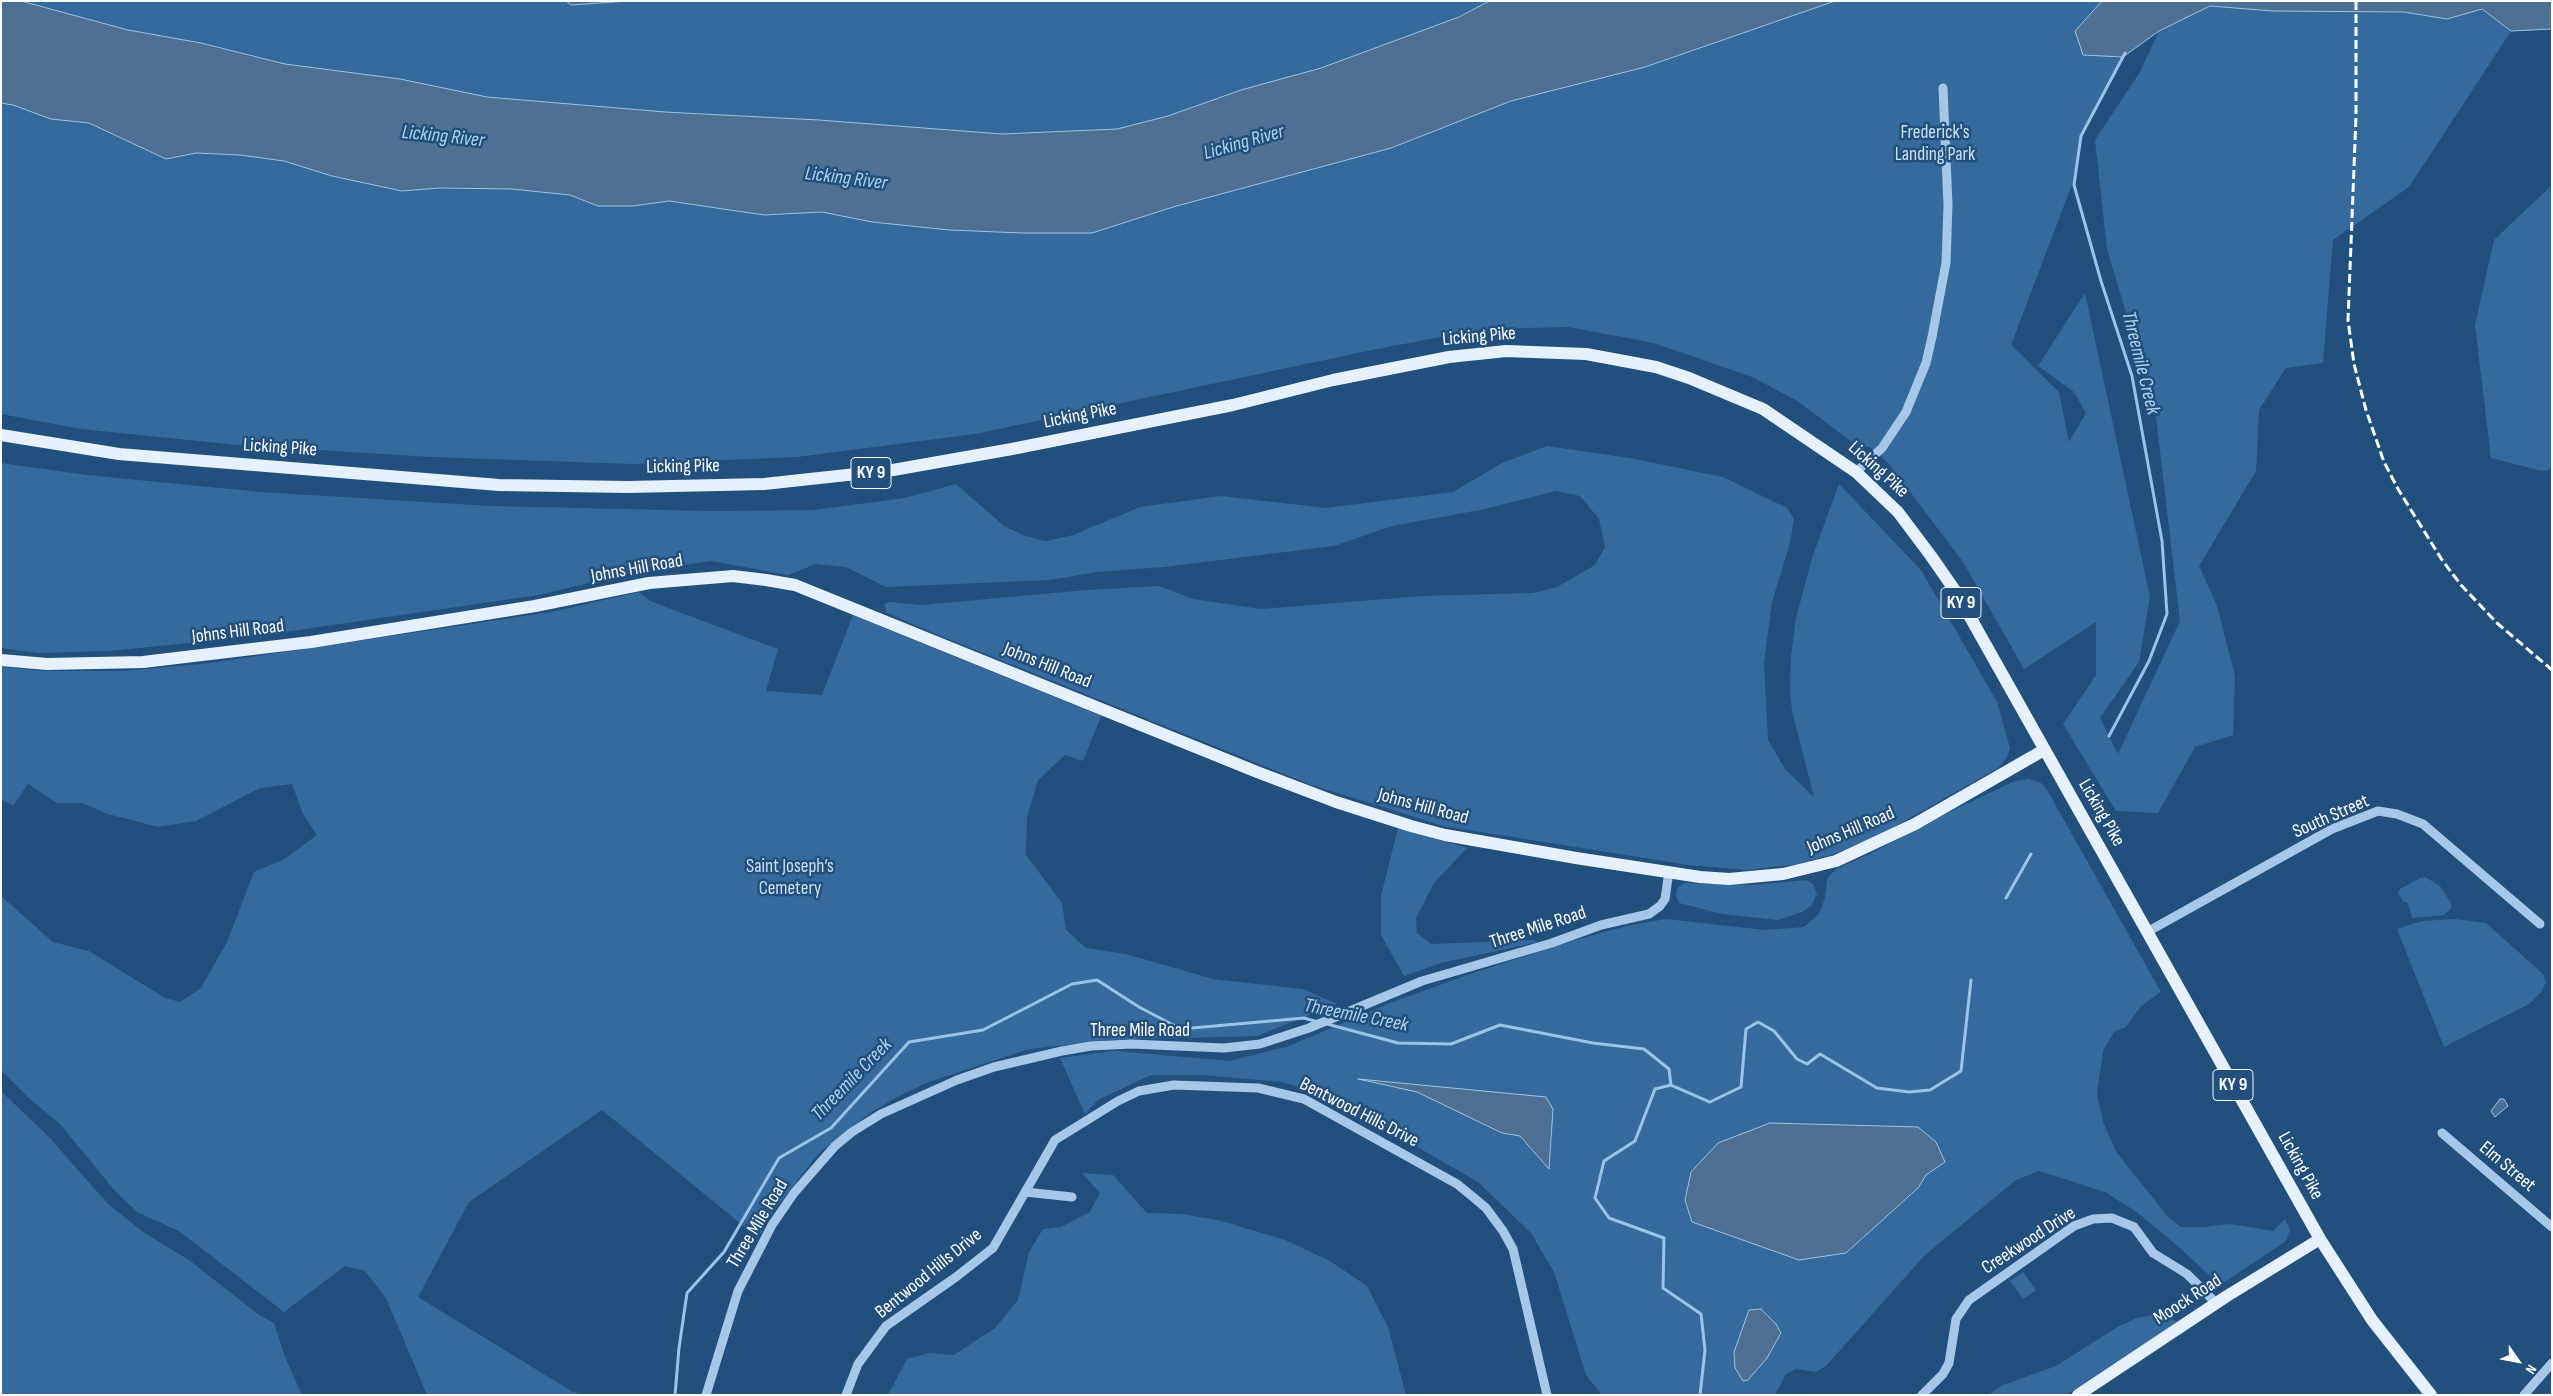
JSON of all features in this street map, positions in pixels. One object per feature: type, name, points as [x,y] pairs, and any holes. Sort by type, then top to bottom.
[{"type":"main road","name":"Licking Pike","points":[[1,435],[119,454],[499,485],[628,487],[764,484],[893,470],[1012,449],[1233,405],[1333,380],[1449,357],[1506,351],[1550,351],[1620,359],[1656,367],[1699,381],[1762,409],[1856,472],[1898,512],[1956,592],[2320,1238],[2372,1320],[2430,1395]]},
{"type":"main road","name":"Johns Hill Road","points":[[1,660],[47,664],[143,662],[311,642],[535,606],[658,582],[733,576],[766,580],[795,585],[813,592],[1336,802],[1445,835],[1576,858],[1669,870],[1700,877],[1755,877],[1802,871],[1836,861],[1914,824],[2044,750]]},
{"type":"main road","name":"Moock Road","points":[[2078,1395],[2216,1303],[2320,1238]]},
{"type":"street","points":[[1856,472],[1882,448],[1906,412],[1926,363],[1932,337],[1946,263],[1948,205],[1943,88]]},
{"type":"street","name":"South Street","points":[[2147,932],[2332,830],[2378,811],[2397,814],[2423,824],[2540,924]]},
{"type":"street","name":"Three Mile Road","points":[[706,1395],[738,1291],[772,1225],[794,1193],[835,1146],[852,1132],[881,1114],[966,1077],[994,1067],[1062,1051],[1091,1046],[1131,1044],[1230,1047],[1260,1044],[1309,1028],[1422,981],[1567,938],[1601,925],[1649,914],[1660,906],[1665,899],[1669,870]]},
{"type":"street","name":"Bentwood Hills Drive","points":[[846,1395],[858,1364],[886,1326],[956,1277],[992,1248],[1055,1140],[1118,1101],[1139,1091],[1174,1085],[1242,1087],[1276,1092],[1304,1099],[1457,1184],[1486,1208],[1503,1231],[1512,1249],[1548,1395]]},
{"type":"street","name":"Elm Street","points":[[2442,1133],[2552,1227]]},
{"type":"street","points":[[1024,1192],[1072,1197]]},
{"type":"street","name":"Creekwood Drive","points":[[1922,1395],[1943,1374],[1949,1363],[1956,1319],[1969,1300],[2074,1226],[2092,1219],[2112,1218],[2134,1227],[2153,1253],[2187,1274],[2216,1303]]},
{"type":"street","points":[[2524,1395],[2552,1363]]},
{"type":"green space","points":[[21,1],[1489,1],[1459,17],[1321,68],[1241,90],[1168,116],[1117,129],[1002,134],[819,120],[665,112],[487,97],[400,79],[285,64],[201,43],[128,30]]},
{"type":"green space","name":"Frederick's Landing Park","points":[[1835,1],[2102,1],[2075,31],[2106,55],[2123,57],[2081,136],[2076,174],[2011,345],[2059,392],[2069,442],[2086,413],[2074,392],[2038,366],[2085,293],[2150,597],[2139,662],[2100,718],[2118,754],[2180,621],[2155,409],[2107,249],[2095,140],[2140,72],[2159,31],[2210,6],[2273,11],[2404,12],[2447,19],[2482,9],[2511,31],[2409,187],[2333,240],[2323,363],[2286,368],[2259,410],[2256,471],[2199,566],[2217,606],[2235,676],[2233,735],[2195,747],[2158,813],[2116,811],[2063,724],[2096,675],[2096,622],[2024,669],[1963,562],[1889,464],[1870,447],[1856,445],[1796,400],[1752,377],[1654,343],[1568,327],[1484,329],[1377,349],[975,434],[797,457],[633,464],[431,457],[237,445],[81,429],[1,414],[1,103],[13,105],[51,119],[89,123],[166,159],[196,153],[240,155],[284,161],[332,176],[402,191],[439,188],[512,189],[570,195],[598,206],[633,206],[669,201],[764,215],[822,212],[872,222],[949,230],[1092,233],[1173,207],[1391,148],[1511,101],[1645,67]]},
{"type":"green space","points":[[2552,185],[2552,469],[2542,471],[2491,458],[2475,325],[2494,240]]},
{"type":"green space","points":[[1547,446],[1630,458],[1723,477],[1787,508],[1794,519],[1790,543],[1772,602],[1764,663],[1768,740],[1785,769],[1814,797],[1792,711],[1790,689],[1791,656],[1796,618],[1812,558],[1839,484],[1921,570],[1997,702],[2010,748],[2007,757],[1998,768],[1878,836],[1834,854],[1797,864],[1746,870],[1689,865],[1443,826],[1309,784],[931,632],[887,613],[884,604],[890,602],[922,605],[1086,590],[1159,586],[1193,599],[1261,609],[1423,596],[1533,593],[1557,587],[1595,565],[1605,547],[1599,519],[1580,496],[1556,491],[1485,509],[1392,526],[1334,546],[1164,567],[1097,572],[1050,580],[886,587],[846,567],[816,564],[788,575],[711,561],[634,572],[539,595],[257,636],[110,651],[38,653],[1,648],[1,463],[87,475],[261,492],[490,506],[713,511],[814,510],[904,498],[956,484],[1004,526],[1025,536],[1046,541],[1073,535],[1140,507],[1221,496],[1326,508],[1453,492],[1502,463]]},
{"type":"green space","name":"Saint Joseph’s Cemetery","points":[[639,592],[650,601],[778,649],[766,691],[822,695],[853,615],[1101,716],[1083,761],[1065,755],[1038,780],[1027,817],[1026,855],[1062,903],[1066,930],[1086,948],[1126,954],[1213,979],[1303,989],[1337,1004],[1257,1036],[1110,1040],[1029,1049],[929,1082],[899,1096],[870,1113],[818,1154],[773,1212],[758,1238],[602,1110],[469,1202],[418,1297],[573,1392],[585,1395],[427,1395],[386,1298],[365,1271],[345,1266],[284,1312],[179,1231],[137,1212],[115,1191],[60,1124],[30,1099],[1,1070],[1,896],[53,942],[89,951],[165,998],[180,1002],[201,988],[227,942],[254,872],[283,860],[317,835],[303,814],[292,784],[260,788],[196,821],[158,827],[108,814],[82,803],[57,803],[28,784],[13,806],[1,799],[1,667],[45,671],[124,671],[211,663],[551,612]]},
{"type":"green space","points":[[2028,779],[2041,783],[2047,790],[2161,992],[2141,1006],[2126,1027],[2114,1032],[2103,1051],[2097,1094],[2103,1122],[2117,1153],[2169,1218],[2181,1227],[2230,1224],[2273,1231],[2285,1219],[2290,1230],[2286,1241],[2220,1285],[2138,1213],[2105,1192],[2039,1171],[2016,1180],[1924,1256],[1826,1366],[1816,1372],[1796,1369],[1786,1374],[1775,1395],[1602,1395],[1586,1375],[1554,1272],[1531,1233],[1478,1182],[1327,1095],[1282,1082],[1203,1075],[1151,1075],[1098,1100],[1085,1114],[1060,1058],[1115,1051],[1230,1061],[1289,1046],[1390,1003],[1473,973],[1579,939],[1631,925],[1666,919],[1765,930],[1804,927],[1819,914],[1825,898],[1827,879],[1836,869],[1870,854],[1926,823],[2015,781]],"holes":[[[1364,1081],[1553,1109],[1549,1168],[1520,1136],[1502,1133],[1417,1092]],[[1770,1123],[1945,1162],[1926,1175],[1918,1188],[1846,1253]],[[1762,1309],[1776,1324],[1745,1323],[1749,1310]]]},
{"type":"green space","points":[[1398,828],[1467,848],[1434,883],[1416,918],[1417,933],[1431,944],[1533,940],[1538,942],[1441,963],[1404,976],[1381,935],[1381,896]]},
{"type":"green space","points":[[2425,877],[2440,886],[2451,903],[2451,909],[2444,915],[2412,918],[2408,903],[2403,901],[2398,893],[2400,889]]},
{"type":"green space","points":[[1806,880],[1813,884],[1817,894],[1812,905],[1802,912],[1778,920],[1722,914],[1679,903],[1676,895],[1677,888],[1685,883],[1754,885]]},
{"type":"green space","points":[[2455,919],[2486,923],[2543,974],[2546,982],[2542,991],[2529,1004],[2444,1047],[2397,929],[2422,921]]},
{"type":"green space","points":[[1,1091],[50,1138],[107,1203],[143,1232],[189,1260],[259,1315],[274,1323],[285,1357],[302,1395],[1,1395]]},
{"type":"green space","points":[[1082,1173],[1113,1175],[1147,1213],[1182,1214],[1218,1220],[1285,1240],[1330,1261],[1367,1286],[1388,1327],[1406,1395],[888,1395],[907,1359],[929,1353],[954,1355],[995,1328],[1018,1300],[1029,1252],[1043,1229],[1061,1227],[1090,1212],[1100,1193]]},
{"type":"green space","points":[[2023,1272],[2036,1290],[2023,1299],[2010,1281]]},
{"type":"green space","points":[[2159,1314],[2178,1322],[2066,1395],[1988,1395],[2003,1385],[2056,1366],[2119,1326],[2137,1318]]},
{"type":"water","name":"Licking River","points":[[1,1],[21,1],[128,30],[201,43],[285,64],[400,79],[487,97],[665,112],[819,120],[1002,134],[1117,129],[1168,116],[1241,90],[1321,68],[1459,17],[1489,1],[1835,1],[1645,67],[1511,101],[1391,148],[1173,207],[1092,233],[1023,233],[949,230],[872,222],[822,212],[764,215],[669,201],[633,206],[598,206],[570,195],[512,189],[439,188],[402,191],[332,176],[284,161],[240,155],[196,153],[166,159],[89,123],[51,119],[13,105],[1,103]]},
{"type":"water","points":[[566,1],[628,1],[571,5]]},
{"type":"water","points":[[2102,1],[2552,1],[2552,29],[2511,31],[2482,9],[2447,19],[2404,12],[2273,11],[2210,6],[2159,31],[2123,57],[2083,55],[2075,31]]},
{"type":"water","points":[[1358,1079],[1546,1097],[1553,1109],[1549,1169],[1520,1136],[1502,1133],[1417,1092]]},
{"type":"water","points":[[2500,1099],[2504,1099],[2508,1106],[2495,1117],[2491,1111]]},
{"type":"water","points":[[1770,1123],[1918,1127],[1936,1142],[1945,1162],[1926,1175],[1918,1188],[1846,1253],[1799,1260],[1692,1222],[1685,1200],[1691,1172],[1718,1143]]},
{"type":"water","points":[[1761,1309],[1776,1324],[1781,1333],[1767,1358],[1748,1380],[1743,1381],[1735,1368],[1734,1352],[1749,1310]]},
{"type":"waterway","name":"Threemile Creek","points":[[2109,736],[2149,661],[2167,614],[2162,541],[2132,376],[2101,281],[2074,185],[2081,136],[2125,53]]},
{"type":"waterway","name":"Threemile Creek","points":[[2006,898],[2031,854]]},
{"type":"waterway","name":"Threemile Creek","points":[[675,1395],[679,1348],[687,1293],[724,1252],[779,1158],[831,1128],[909,1042],[983,1030],[1072,984],[1097,980],[1139,1007],[1181,1029],[1304,1018],[1318,1022]]},
{"type":"waterway","name":"Threemile Creek","points":[[1327,1024],[1398,1043],[1451,1044],[1500,1025],[1593,1043],[1644,1049],[1669,1069],[1671,1085],[1710,1102],[1741,1087],[1746,1029],[1758,1022],[1774,1031],[1797,1059],[1807,1064],[1820,1054],[1877,1088],[1909,1092],[1930,1090],[1961,1071],[1971,980]]},
{"type":"waterway","points":[[1671,1085],[1655,1089],[1635,1141],[1604,1161],[1595,1198],[1609,1218],[1664,1238],[1663,1288],[1701,1314],[1705,1350],[1700,1395]]},
{"type":"railway","points":[[2356,1],[2356,116],[2348,320],[2354,364],[2366,410],[2384,462],[2398,489],[2442,560],[2461,585],[2497,623],[2552,670]]}]
